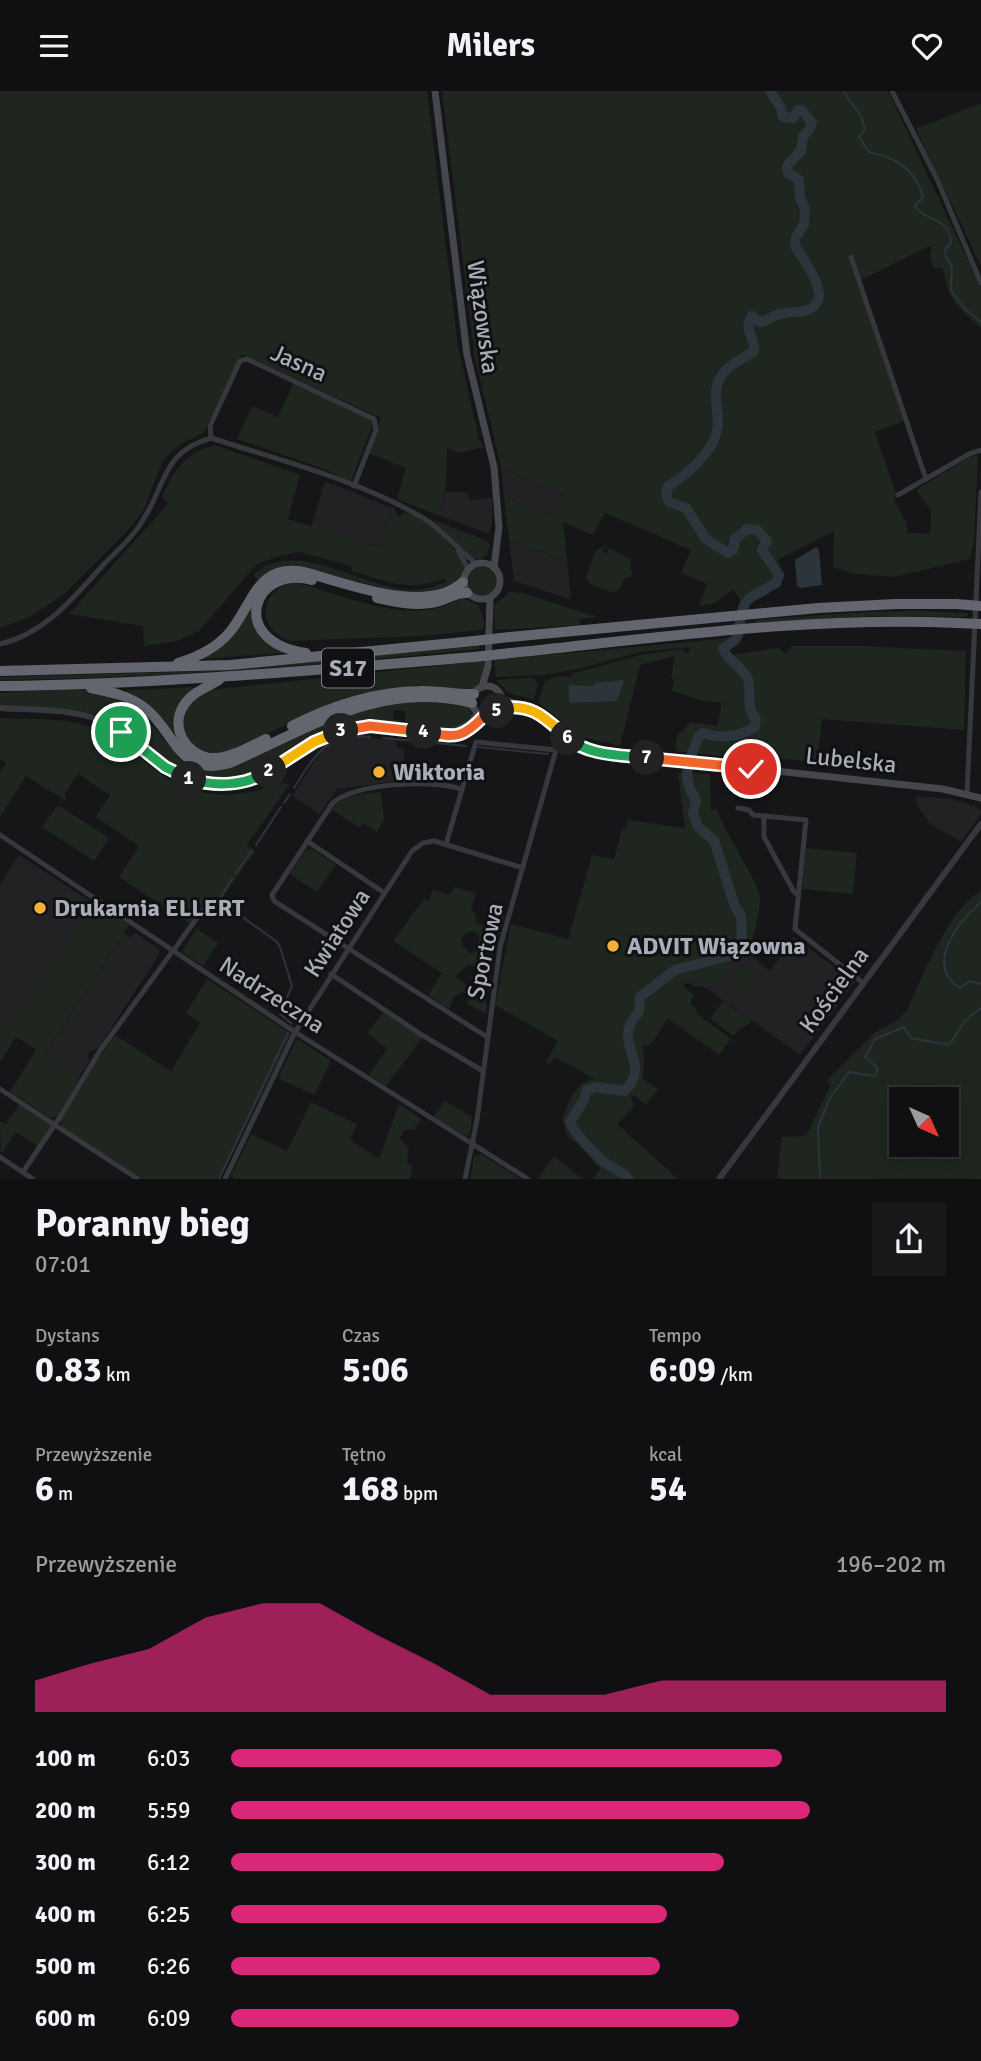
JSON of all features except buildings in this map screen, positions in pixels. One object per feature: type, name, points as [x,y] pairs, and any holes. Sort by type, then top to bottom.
[{"type":"highway","points":[[167,667],[189,660],[217,645],[236,625],[260,585],[277,573],[295,570],[410,597],[434,594],[463,582]]},
{"type":"highway","points":[[320,655],[279,647],[263,635],[258,625],[259,601],[264,592],[278,580],[286,577],[306,579],[412,605],[437,602],[462,592],[467,593]]},
{"type":"highway","name":"S17","points":[[0,671],[230,665],[760,614],[896,604],[981,606]]},
{"type":"highway","name":"S17","points":[[0,685],[77,685],[222,678],[474,657],[756,629],[897,622],[981,624]]},
{"type":"highway","points":[[222,678],[192,695],[180,715],[182,737],[187,746],[201,756],[220,758],[326,710],[372,696],[419,691],[478,702]]},
{"type":"highway","points":[[77,685],[116,693],[137,702],[152,714],[181,754],[195,763],[211,766],[230,763],[333,714],[367,704],[423,698],[478,702]]},
{"type":"main road","name":"Wiązowska","points":[[435,91],[467,355],[494,467],[499,507],[494,567]]},
{"type":"main road","name":"Wiązowska","points":[[480,563],[495,546]]},
{"type":"main road","points":[[480,563],[494,567],[500,576],[500,583],[490,598],[480,599],[467,593],[463,582],[468,569],[480,563]]},
{"type":"main road","points":[[490,598],[488,666],[492,688],[498,692],[501,699],[500,708]]},
{"type":"main road","points":[[480,599],[488,619]]},
{"type":"main road","points":[[478,702],[488,666]]},
{"type":"main road","points":[[478,702],[492,688]]},
{"type":"main road","name":"Lubelska","points":[[501,699],[542,716],[579,746],[592,751],[967,793],[981,798]]},
{"type":"main road","points":[[478,702],[493,714],[500,708],[521,706]]},
{"type":"street","points":[[892,91],[937,179],[981,283]]},
{"type":"street","points":[[850,257],[926,479]]},
{"type":"street","name":"Jasna","points":[[211,437],[209,426],[240,361],[247,359],[374,419],[376,430],[354,487]]},
{"type":"street","points":[[0,645],[26,636],[59,613],[142,522],[173,461],[186,448],[211,437],[354,487],[424,518],[480,563]]},
{"type":"street","points":[[898,495],[981,450]]},
{"type":"street","points":[[967,793],[981,492]]},
{"type":"street","points":[[451,539],[468,569]]},
{"type":"street","points":[[971,686],[981,687]]},
{"type":"street","points":[[0,708],[67,713],[97,719],[121,732],[172,772],[189,779],[217,784],[246,781],[263,775],[319,739],[353,728],[378,726],[461,736],[470,731],[478,702]]},
{"type":"street","name":"Sportowa","points":[[465,1179],[473,1145],[500,947],[556,750],[565,736]]},
{"type":"street","points":[[446,844],[476,742],[556,750]]},
{"type":"street","points":[[461,789],[448,784],[425,782],[341,795],[332,804],[274,890],[273,898],[487,1037]]},
{"type":"street","points":[[738,809],[749,810],[753,815],[806,820],[796,931],[863,983]]},
{"type":"street","points":[[764,816],[764,837],[798,895]]},
{"type":"street","name":"Kościelna","points":[[719,1179],[981,824]]},
{"type":"street","name":"Nadrzeczna","points":[[0,835],[295,1032],[528,1179]]},
{"type":"street","points":[[307,841],[383,893]]},
{"type":"street","name":"Kwiatowa","points":[[225,1179],[295,1032],[383,893],[417,846],[429,841],[446,844],[523,868]]},
{"type":"street","points":[[23,1173],[97,1054],[208,903]]},
{"type":"street","points":[[331,974],[422,1035],[483,1071]]},
{"type":"street","points":[[0,1089],[138,1179]]},
{"type":"street","points":[[0,1157],[33,1179]]},
{"type":"shaded area","points":[[0,91],[427,91],[458,347],[479,439],[484,447],[459,453],[447,448],[446,486],[438,515],[397,499],[406,468],[369,453],[381,418],[242,354],[203,433],[181,444],[163,460],[143,511],[128,530],[63,595],[30,617],[0,628]]},
{"type":"shaded area","points":[[442,91],[888,91],[981,288],[981,328],[951,296],[943,268],[933,268],[930,256],[932,245],[861,280],[852,255],[849,255],[904,421],[875,432],[896,494],[894,499],[907,524],[907,533],[930,534],[931,511],[916,490],[970,457],[978,455],[974,542],[970,559],[893,577],[854,574],[833,567],[834,531],[778,560],[778,585],[768,594],[744,605],[733,589],[715,603],[699,606],[707,584],[681,573],[691,550],[605,513],[593,535],[563,522],[567,560],[509,540],[504,497],[554,518],[564,495],[501,467],[475,358]]},
{"type":"shaded area","points":[[981,103],[981,266],[916,129]]},
{"type":"shaded area","points":[[293,384],[371,419],[373,424],[351,481],[237,439],[252,406],[278,417]]},
{"type":"shaded area","points":[[215,445],[300,475],[288,519],[381,548],[393,506],[399,517],[404,512],[423,520],[447,540],[465,565],[460,581],[429,592],[403,593],[303,568],[259,581],[253,575],[270,564],[289,560],[331,567],[395,588],[418,590],[446,582],[445,579],[408,585],[388,582],[352,571],[351,566],[299,552],[256,565],[199,631],[177,641],[144,646],[143,626],[69,614],[168,504],[162,496],[182,463]]},
{"type":"shaded area","points":[[501,467],[564,495],[554,518],[504,497]]},
{"type":"shaded area","points":[[325,481],[392,508],[381,548],[311,527]]},
{"type":"shaded area","points":[[445,491],[467,493],[470,500],[492,498],[489,534],[438,515]]},
{"type":"shaded area","points":[[431,519],[485,540],[490,545],[487,555],[480,560],[474,558]]},
{"type":"shaded area","points":[[509,540],[567,560],[571,599],[514,581]]},
{"type":"shaded area","points":[[605,546],[607,547],[631,559],[630,570],[633,571],[630,577],[625,577],[620,588],[614,593],[590,584],[586,578],[595,552],[602,547]]},
{"type":"shaded area","points":[[816,547],[819,550],[822,585],[801,588],[797,586],[795,560]]},
{"type":"shaded area","points":[[482,567],[492,571],[496,581],[492,591],[482,595],[472,591],[468,581],[472,571]]},
{"type":"shaded area","points":[[293,582],[397,610],[436,608],[463,598],[479,606],[484,623],[483,630],[421,636],[291,641],[272,628],[266,611],[273,593]]},
{"type":"shaded area","points":[[258,592],[255,616],[257,630],[285,653],[200,659],[212,652]]},
{"type":"shaded area","points":[[510,592],[522,593],[598,617],[580,619],[580,625],[495,630],[494,605]]},
{"type":"shaded area","points":[[864,612],[968,613],[968,617],[875,616],[754,623],[755,620]]},
{"type":"shaded area","points":[[731,638],[719,649],[725,656],[778,648],[786,654],[792,646],[966,651],[964,730],[822,719],[817,762],[751,756],[746,759],[675,751],[677,735],[691,722],[717,726],[722,703],[703,701],[672,691],[674,679],[671,678],[675,656],[640,665],[620,746],[582,737],[538,702],[545,681],[557,676],[570,677],[571,674],[640,655],[680,649],[688,654],[691,647],[640,652],[578,669],[543,675],[496,677],[494,660]]},
{"type":"shaded area","points":[[480,646],[480,649],[240,670],[0,680],[0,677],[206,671]]},
{"type":"shaded area","points":[[482,661],[485,664],[481,682],[472,690],[314,711],[235,749],[214,754],[194,748],[183,731],[189,706],[208,690]]},
{"type":"shaded area","points":[[533,678],[538,683],[534,700],[509,693],[496,680]]},
{"type":"shaded area","points":[[624,680],[617,701],[569,703],[569,685],[594,686],[595,683]]},
{"type":"shaded area","points":[[76,688],[98,691],[138,707],[181,760],[193,767],[208,770],[309,727],[363,709],[420,701],[463,704],[470,708],[472,716],[470,721],[460,725],[445,730],[432,730],[405,726],[405,711],[394,710],[393,719],[400,720],[401,725],[345,726],[313,739],[274,764],[247,777],[216,781],[189,775],[172,766],[121,726],[98,715],[57,708],[0,706],[0,693]]},
{"type":"shaded area","points":[[197,688],[186,697],[179,708],[176,717],[177,734],[186,749],[208,761],[232,757],[313,719],[349,705],[368,700],[428,693],[470,698],[415,695],[362,702],[327,714],[230,760],[216,763],[194,758],[185,751],[148,706],[118,691]]},
{"type":"shaded area","points":[[0,718],[65,721],[90,726],[115,739],[170,780],[200,792],[237,794],[277,783],[289,785],[247,845],[255,851],[220,901],[204,902],[190,924],[119,877],[139,846],[96,817],[110,795],[78,774],[65,793],[66,801],[26,776],[0,817],[0,772],[6,763],[0,759]]},
{"type":"shaded area","points":[[355,736],[396,741],[398,748],[404,748],[406,780],[337,789],[320,814],[292,796],[321,752],[332,744]]},
{"type":"shaded area","points":[[678,773],[710,774],[711,809],[717,810],[759,891],[758,917],[749,950],[734,956],[731,967],[708,989],[695,987],[688,982],[683,986],[694,995],[690,1004],[697,1009],[696,1013],[731,1039],[719,1055],[668,1018],[653,1042],[642,1046],[643,1079],[658,1089],[646,1105],[634,1095],[631,1098],[634,1107],[617,1124],[678,1179],[593,1179],[600,1169],[577,1143],[568,1138],[562,1118],[578,1088],[595,1079],[555,1057],[550,1064],[546,1062],[558,1041],[495,1005],[511,924],[568,939],[592,855],[614,859],[622,828],[626,829],[628,820],[685,828]]},
{"type":"shaded area","points":[[381,792],[384,819],[377,832],[363,823],[360,828],[332,810],[348,797]]},
{"type":"shaded area","points":[[916,796],[951,799],[974,806],[981,810],[981,814],[961,842],[930,824],[916,803]]},
{"type":"shaded area","points":[[60,806],[109,838],[94,861],[42,827],[56,807]]},
{"type":"shaded area","points":[[806,848],[857,853],[853,894],[802,889]]},
{"type":"shaded area","points":[[312,849],[336,865],[317,892],[290,874],[305,851]]},
{"type":"shaded area","points":[[19,855],[91,902],[7,1031],[0,1026],[0,884]]},
{"type":"shaded area","points":[[454,887],[476,893],[471,909],[476,915],[475,922],[483,925],[500,914],[505,915],[493,956],[490,957],[482,951],[479,935],[472,931],[467,932],[461,939],[469,953],[479,951],[485,960],[491,963],[491,967],[486,969],[468,965],[456,978],[470,988],[482,992],[486,1000],[486,1014],[468,1005],[468,995],[463,992],[454,997],[449,1009],[428,995],[442,973],[393,941],[424,899],[429,901],[433,889],[450,895]]},
{"type":"shaded area","points":[[981,890],[981,1179],[777,1179],[782,1137],[806,1136],[831,1085],[827,1081],[874,1033],[899,1019],[907,1010],[929,962],[957,914]]},
{"type":"shaded area","points":[[92,900],[129,925],[44,1054],[80,1079],[58,1116],[51,1118],[10,1092],[36,1050],[16,1037],[0,1062],[0,1026],[7,1030]]},
{"type":"shaded area","points":[[197,929],[218,943],[203,966],[183,953]]},
{"type":"shaded area","points":[[124,933],[130,937],[136,933],[159,949],[159,955],[98,1048],[90,1051],[87,1057],[90,1060],[78,1078],[44,1055]]},
{"type":"shaded area","points":[[794,937],[855,982],[800,1055],[688,975],[693,969],[747,952],[770,971]]},
{"type":"shaded area","points":[[743,964],[760,977],[743,999],[726,986]]},
{"type":"shaded area","points":[[207,979],[291,1034],[220,1179],[143,1179],[62,1127],[60,1121],[115,1035],[171,1071],[200,1023],[186,1013]]},
{"type":"shaded area","points":[[723,1001],[752,1021],[733,1036],[711,1017]]},
{"type":"shaded area","points":[[384,1011],[423,1037],[386,1086],[369,1075],[387,1049],[368,1033]]},
{"type":"shaded area","points":[[299,1040],[331,1061],[314,1095],[278,1078],[296,1041]]},
{"type":"shaded area","points":[[445,1101],[472,1117],[470,1134],[466,1136],[434,1117]]},
{"type":"shaded area","points":[[311,1102],[357,1124],[350,1140],[379,1159],[399,1104],[422,1119],[414,1129],[404,1130],[400,1138],[409,1149],[407,1163],[413,1166],[410,1179],[235,1179],[231,1176],[251,1134],[287,1151]]},
{"type":"shaded area","points":[[20,1104],[52,1125],[38,1146],[16,1132],[1,1154],[0,1121],[6,1124]]},
{"type":"shaded area","points":[[479,1155],[521,1179],[470,1179],[474,1157]]},
{"type":"shaded area","points":[[554,1157],[583,1179],[537,1179]]},
{"type":"waterway","points":[[628,1179],[594,1153],[570,1122],[587,1090],[596,1087],[624,1091],[632,1081],[635,1071],[628,1033],[639,1012],[640,997],[675,970],[733,955],[742,944],[741,916],[734,904],[714,840],[698,827],[693,813],[696,800],[687,776],[698,737],[703,733],[730,736],[755,727],[756,719],[751,710],[747,676],[723,649],[736,639],[747,601],[776,583],[779,575],[762,550],[767,541],[757,530],[747,529],[734,540],[734,549],[728,553],[706,539],[686,508],[669,502],[666,494],[668,486],[698,463],[714,439],[718,423],[717,385],[727,369],[754,351],[749,330],[752,316],[760,322],[779,314],[804,311],[815,305],[819,298],[815,280],[795,246],[796,237],[804,224],[805,209],[800,198],[799,180],[788,173],[787,166],[801,151],[803,136],[812,123],[802,110],[798,110],[793,118],[783,117],[781,108],[770,91]]},
{"type":"waterway","points":[[843,91],[861,116],[865,129],[859,137],[869,152],[888,157],[910,172],[923,197],[915,206],[946,228],[951,243],[945,250],[952,268],[951,290],[964,308],[981,322]]},
{"type":"waterway","points":[[294,788],[315,757],[332,742],[355,736],[370,737]]},
{"type":"waterway","points":[[383,738],[466,746]]},
{"type":"waterway","points":[[478,747],[548,754]]},
{"type":"waterway","points":[[284,803],[290,794]]},
{"type":"waterway","points":[[256,845],[281,807]]},
{"type":"waterway","points":[[236,873],[252,850]]},
{"type":"waterway","points":[[232,879],[219,900],[277,942],[280,947],[292,986],[280,1014],[292,1024]]},
{"type":"waterway","points":[[981,902],[955,931],[945,955],[949,978],[960,988],[970,981],[981,984]]},
{"type":"waterway","points":[[820,1179],[818,1127],[829,1100],[849,1072],[875,1076],[878,1068],[865,1057],[875,1039],[904,1027],[911,1038],[949,1045],[965,1021],[981,1008]]},
{"type":"waterway","points":[[219,1179],[288,1033]]},
{"type":"place","name":"Wiktoria","points":[[379,772]]},
{"type":"place","name":"Drukarnia ELLERT","points":[[40,908]]},
{"type":"place","name":"ADVIT Wiązowna","points":[[613,946]]},
{"type":"route","points":[[121,732],[172,772],[207,784],[226,784],[263,775],[314,742],[346,729],[378,726],[461,736],[470,731],[484,716],[496,713],[500,708],[521,706],[542,716],[573,743],[592,751],[751,769]]}]
